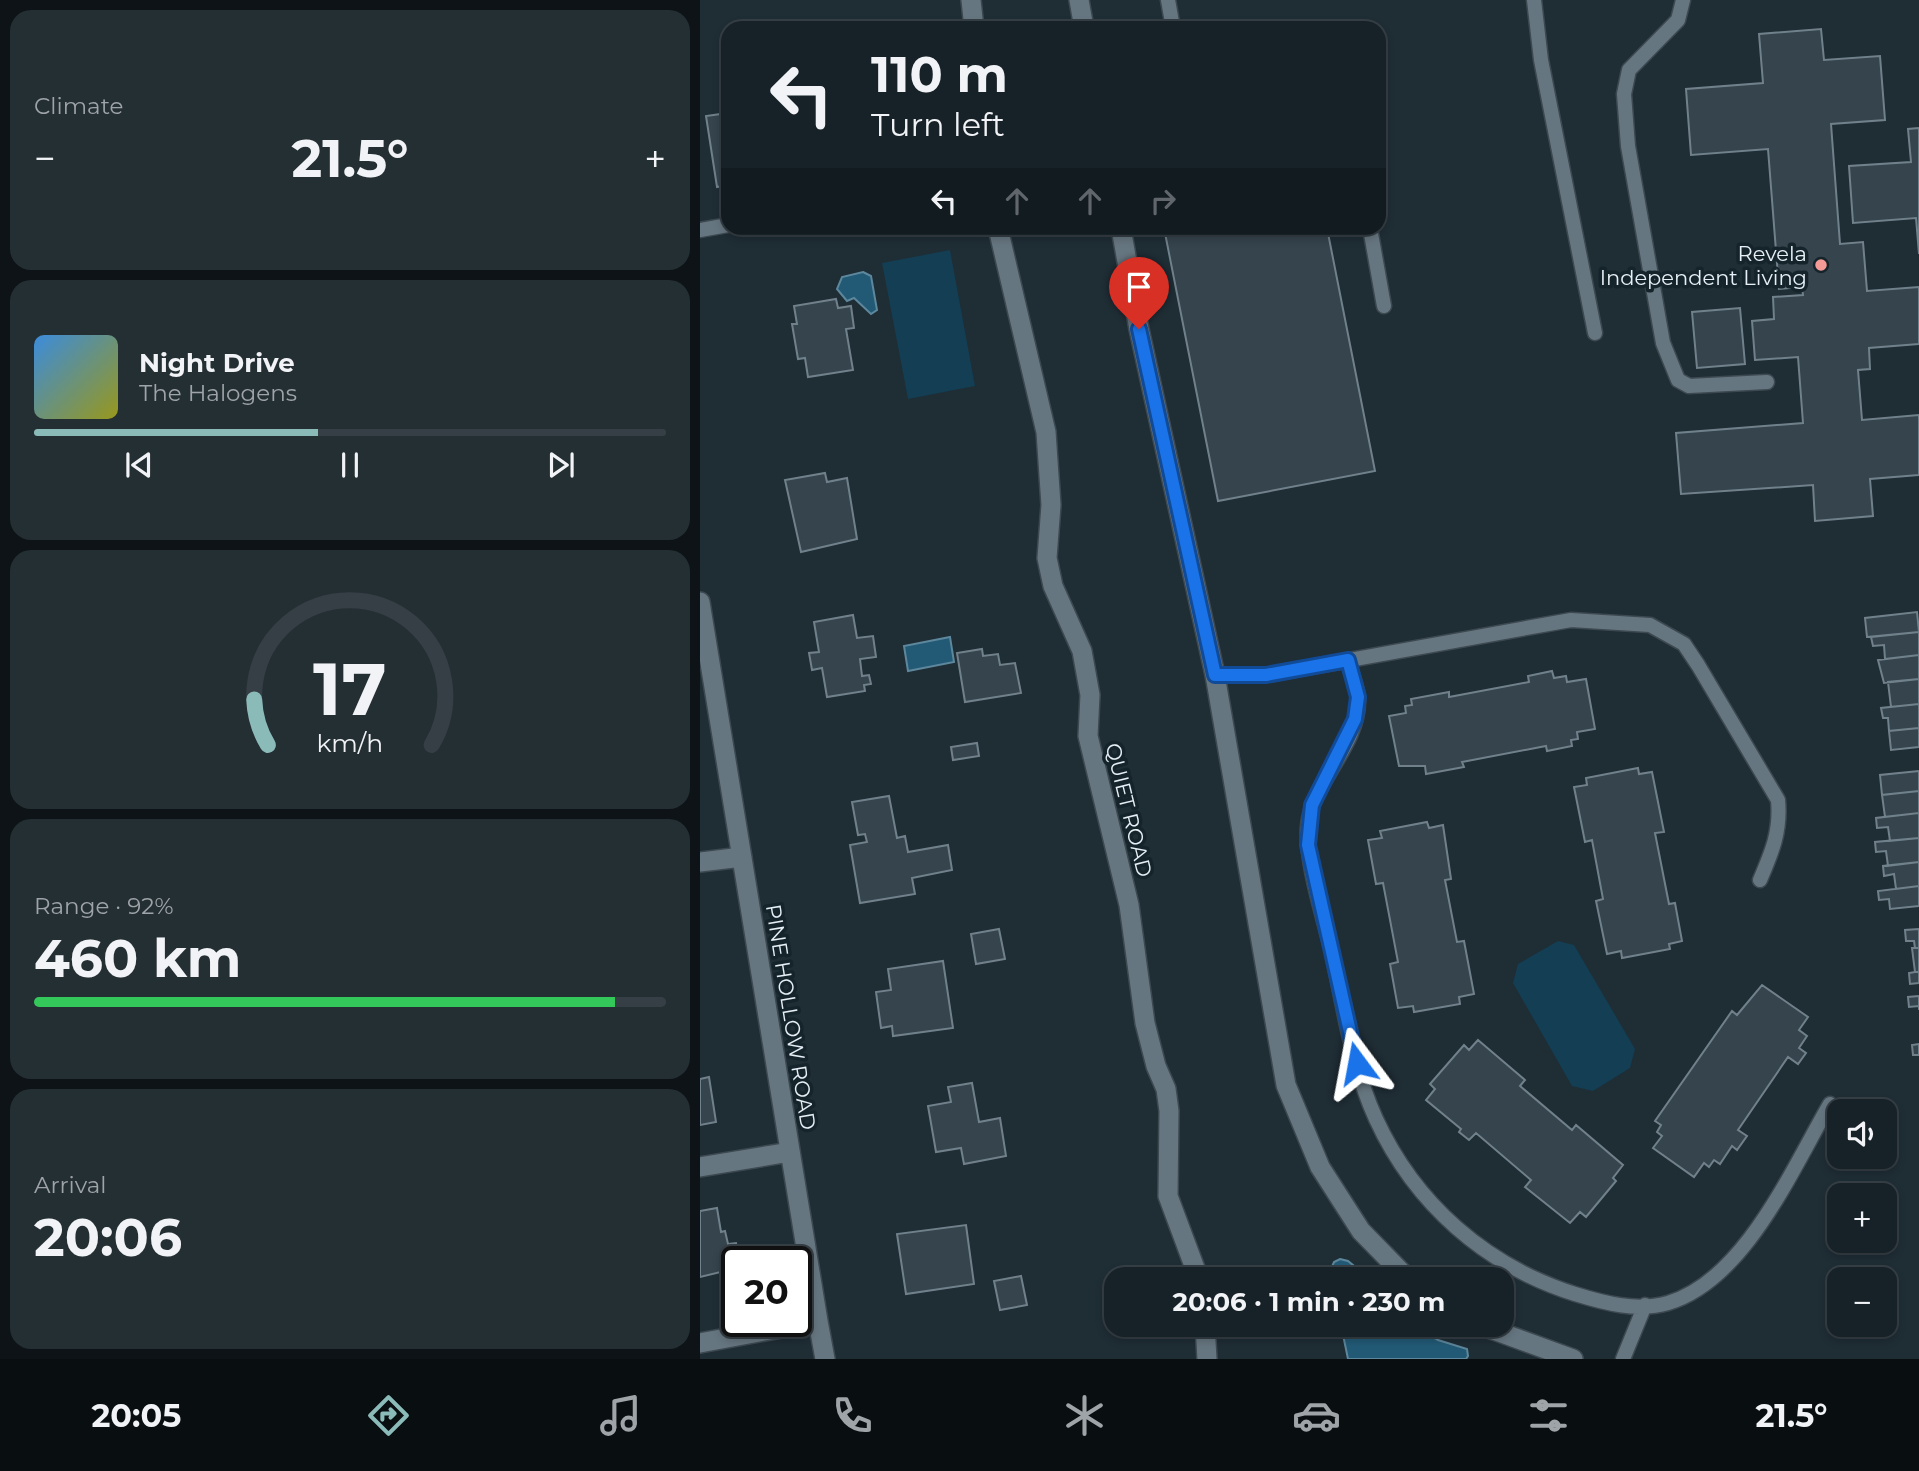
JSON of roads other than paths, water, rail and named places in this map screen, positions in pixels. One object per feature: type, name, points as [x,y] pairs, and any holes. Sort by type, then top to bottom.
[{"type":"street","points":[[971,0],[973,21]]},
{"type":"street","points":[[1079,0],[1083,21]]},
{"type":"street","name":"QUIET ROAD","points":[[1000,235],[1046,432],[1051,505],[1047,558],[1051,577],[1082,651],[1090,695],[1088,736],[1129,905],[1145,1023],[1156,1066],[1166,1089],[1169,1111],[1168,1196],[1195,1267]]},
{"type":"street","points":[[1122,235],[1139,329],[1215,675],[1286,1085],[1320,1167],[1361,1231],[1396,1267]]},
{"type":"street","name":"PINE HOLLOW ROAD","points":[[700,602],[825,1359]]},
{"type":"street","points":[[700,862],[742,857]]},
{"type":"street","points":[[700,1167],[790,1152]]},
{"type":"street","points":[[700,1343],[818,1321]]},
{"type":"street","points":[[1206,1337],[1207,1359]]},
{"type":"street","points":[[1513,1337],[1573,1359]]},
{"type":"lane","points":[[1168,0],[1172,21]]},
{"type":"lane","points":[[1534,0],[1541,60],[1595,333]]},
{"type":"lane","points":[[1683,0],[1678,20],[1629,70],[1624,94],[1628,146],[1663,343],[1678,380],[1689,386],[1767,382]]},
{"type":"lane","points":[[700,230],[721,227]]},
{"type":"lane","points":[[1371,235],[1384,306]]},
{"type":"lane","points":[[1215,675],[1266,675],[1570,620],[1650,625],[1684,645],[1699,664],[1778,800],[1780,823],[1776,844],[1760,880]]},
{"type":"lane","points":[[1348,660],[1358,697],[1355,719],[1312,805],[1308,845],[1357,1063],[1376,1118],[1426,1199],[1485,1252],[1554,1287],[1606,1304],[1668,1303],[1698,1287],[1720,1270],[1750,1240],[1827,1109]]},
{"type":"lane","points":[[1623,1359],[1645,1305]]},
{"type":"place","name":"Revela Independent Living","points":[[1821,265]]}]
